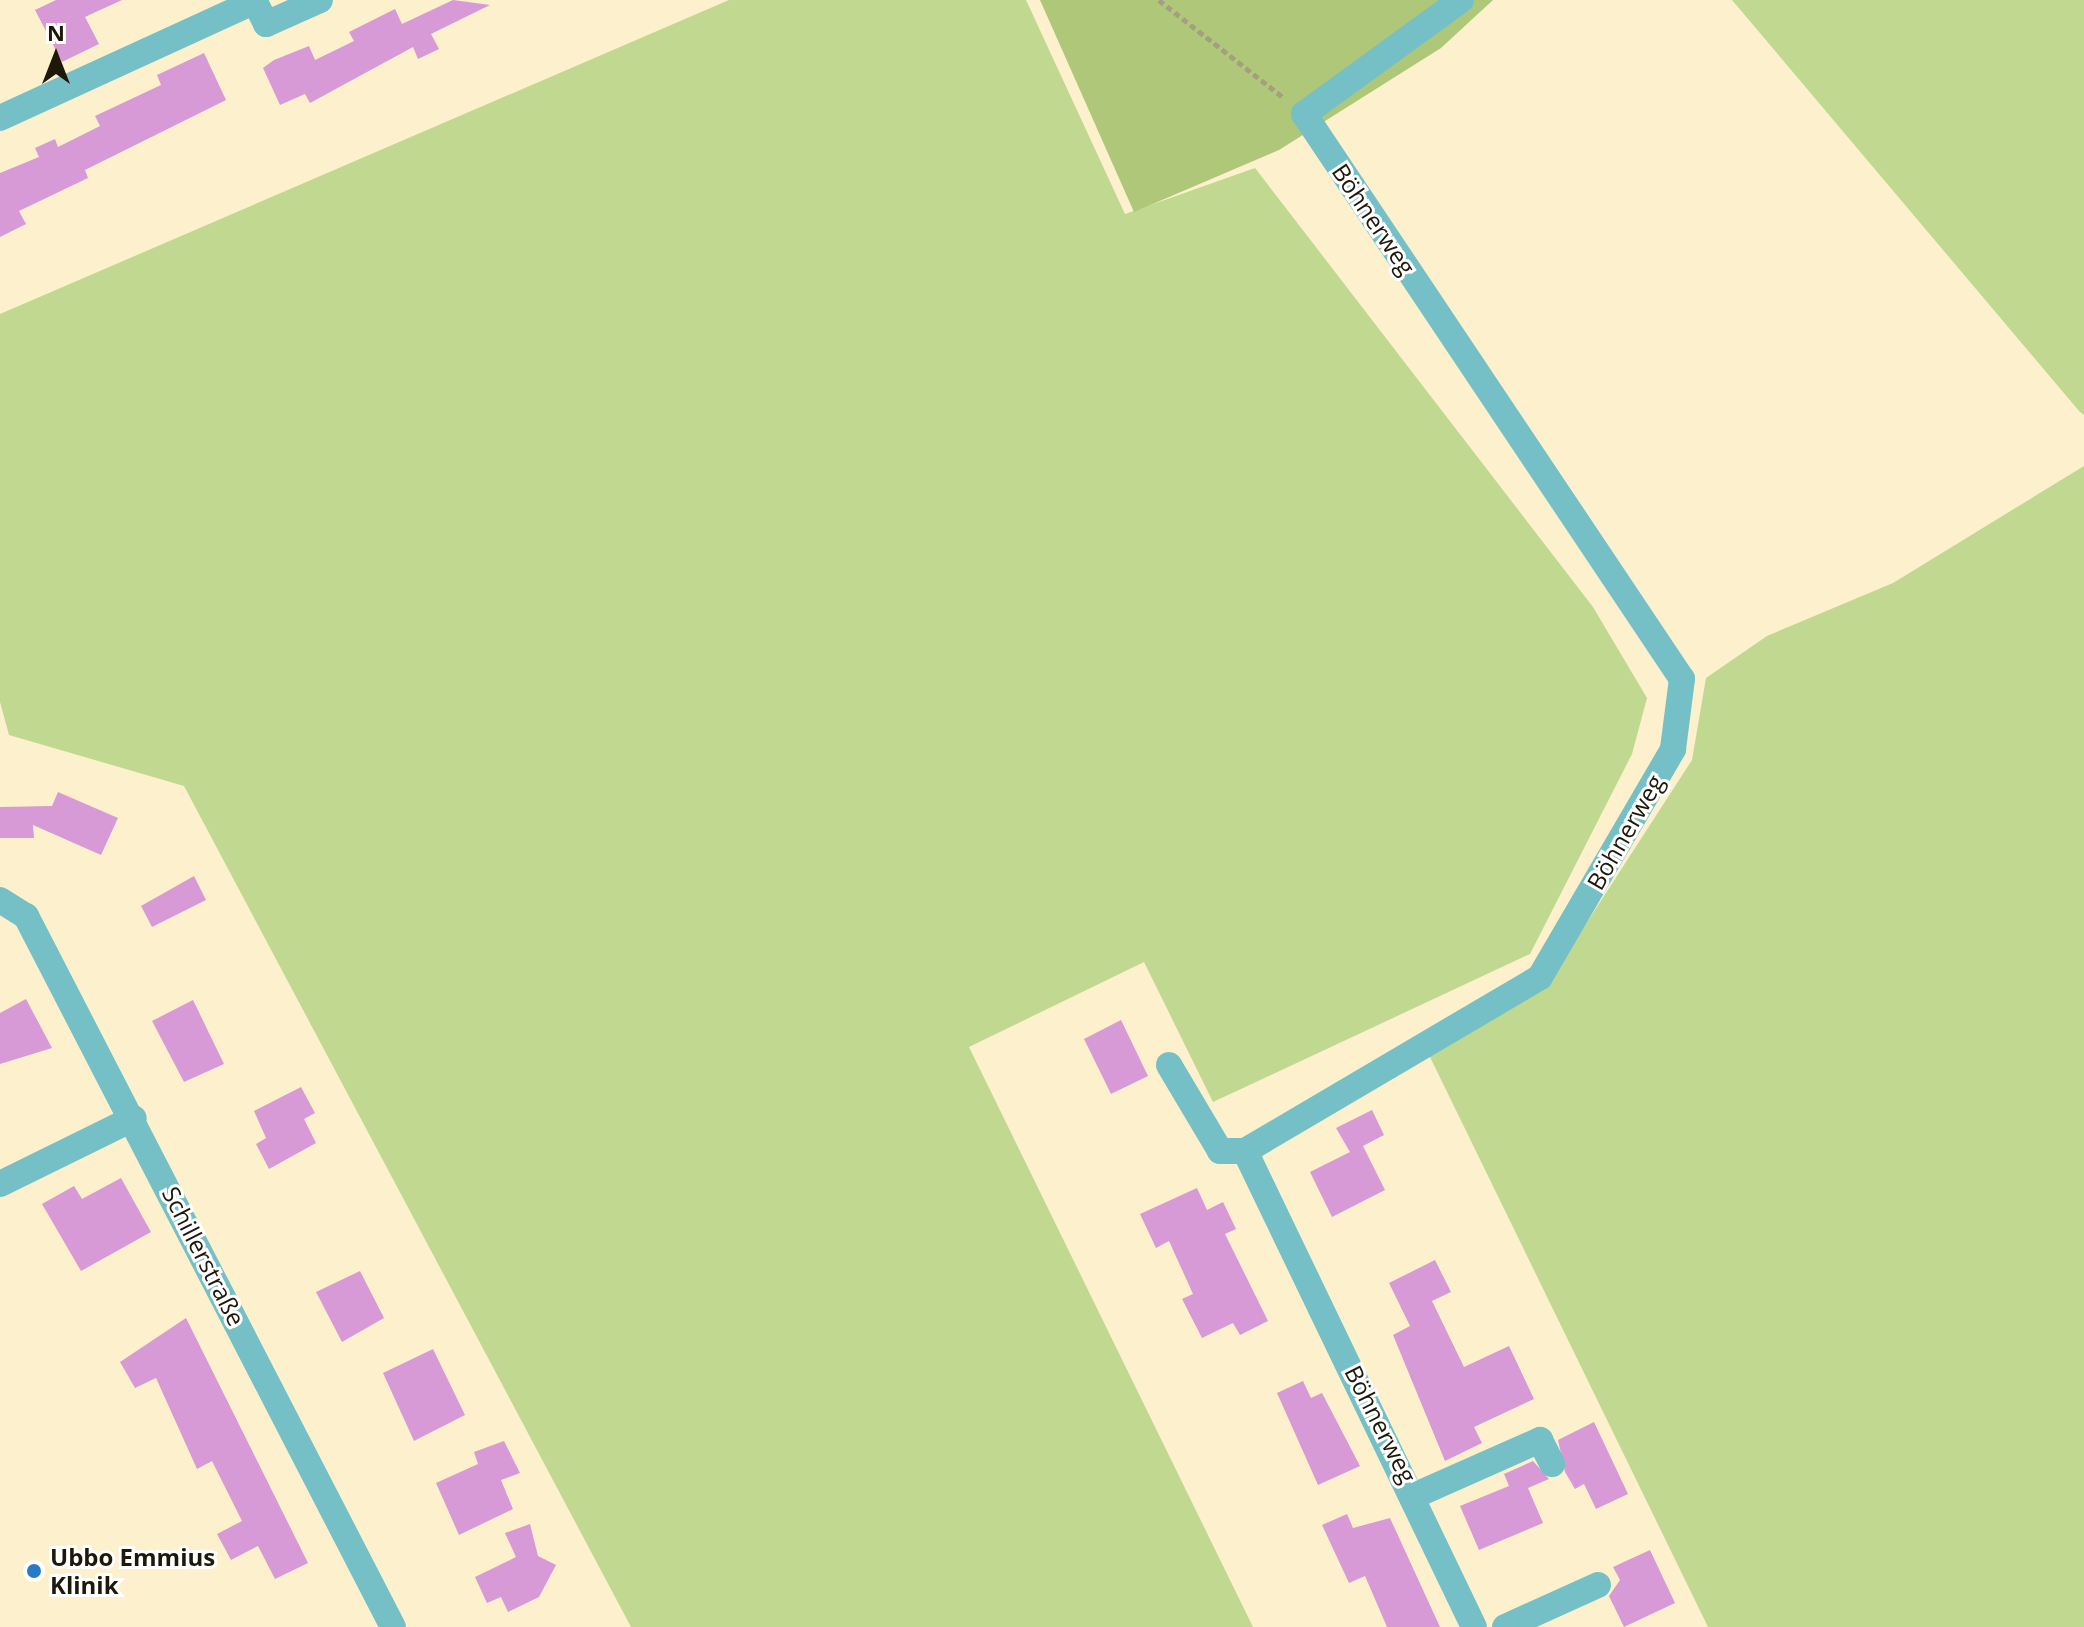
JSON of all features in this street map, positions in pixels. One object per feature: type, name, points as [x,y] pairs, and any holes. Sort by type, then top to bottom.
[{"type":"street","points":[[0,118],[255,0],[266,24],[320,0]]},
{"type":"street","points":[[1304,114],[1461,0]]},
{"type":"street","name":"Böhnerweg","points":[[1304,114],[1682,679],[1673,749],[1540,977],[1245,1151],[1416,1495],[1474,1627]]},
{"type":"street","name":"Schillerstraße","points":[[0,900],[26,916],[134,1118],[393,1627]]},
{"type":"street","points":[[1169,1065],[1220,1151],[1245,1151]]},
{"type":"street","points":[[0,1184],[134,1118]]},
{"type":"street","points":[[1416,1495],[1540,1440],[1552,1464]]},
{"type":"street","points":[[1505,1627],[1598,1585]]},
{"type":"path","points":[[1159,0],[1304,114]]},
{"type":"green space","points":[[729,0],[1026,0],[1125,214],[1255,168],[1593,607],[1647,698],[1632,754],[1530,954],[1213,1102],[1144,962],[969,1047],[1253,1627],[631,1627],[184,786],[9,735],[0,702],[0,314]]},
{"type":"green space","points":[[1040,0],[1493,0],[1441,48],[1279,150],[1134,212]]},
{"type":"green space","points":[[1732,0],[2084,0],[2084,415],[2079,411]]},
{"type":"green space","points":[[2084,466],[2084,1627],[1708,1627],[1429,1055],[1547,984],[1692,760],[1706,678],[1767,636],[1893,583]]},
{"type":"building","points":[[56,0],[122,0],[85,17],[99,44],[62,62],[35,10]]},
{"type":"building","points":[[453,0],[490,5],[431,34],[439,49],[418,59],[413,47],[310,103],[305,94],[280,105],[263,68],[274,60],[309,46],[315,60],[354,41],[349,32],[395,9],[402,24]]},
{"type":"building","points":[[204,53],[226,100],[85,170],[88,178],[19,211],[26,224],[0,237],[0,173],[39,157],[35,148],[55,139],[58,147],[100,126],[95,116],[161,85],[157,75]]},
{"type":"building","points":[[58,792],[118,818],[101,855],[33,825],[34,838],[0,838],[0,807],[52,806]]},
{"type":"building","points":[[194,876],[206,900],[152,927],[141,906]]},
{"type":"building","points":[[26,999],[52,1048],[0,1064],[0,1013]]},
{"type":"building","points":[[193,1000],[224,1064],[184,1082],[152,1021]]},
{"type":"building","points":[[1121,1020],[1148,1076],[1111,1094],[1084,1039]]},
{"type":"building","points":[[301,1087],[315,1113],[304,1119],[316,1143],[269,1169],[256,1144],[266,1138],[254,1111]]},
{"type":"building","points":[[1372,1110],[1384,1135],[1363,1146],[1385,1190],[1332,1217],[1310,1172],[1350,1152],[1336,1128]]},
{"type":"building","points":[[121,1178],[151,1232],[81,1271],[42,1204],[74,1186],[82,1199]]},
{"type":"building","points":[[1197,1188],[1207,1210],[1223,1202],[1236,1229],[1225,1234],[1268,1321],[1240,1335],[1233,1323],[1202,1338],[1182,1299],[1193,1294],[1169,1241],[1156,1248],[1140,1214]]},
{"type":"building","points":[[1435,1260],[1451,1292],[1432,1301],[1464,1367],[1509,1346],[1534,1399],[1474,1427],[1482,1443],[1445,1461],[1393,1335],[1410,1326],[1389,1283]]},
{"type":"building","points":[[360,1271],[384,1318],[342,1342],[316,1292]]},
{"type":"building","points":[[186,1318],[308,1563],[275,1579],[258,1546],[231,1560],[217,1534],[242,1521],[212,1461],[197,1469],[156,1378],[135,1388],[120,1362]]},
{"type":"building","points":[[433,1349],[465,1415],[414,1441],[383,1373]]},
{"type":"building","points":[[1303,1381],[1311,1398],[1322,1393],[1360,1466],[1318,1485],[1277,1393]]},
{"type":"building","points":[[1594,1422],[1628,1494],[1596,1509],[1584,1484],[1575,1489],[1565,1472],[1558,1440]]},
{"type":"building","points":[[504,1441],[520,1473],[501,1480],[513,1509],[459,1535],[436,1483],[478,1464],[474,1452]]},
{"type":"building","points":[[1533,1461],[1549,1479],[1528,1488],[1543,1523],[1479,1550],[1460,1506],[1509,1486],[1504,1474]]},
{"type":"building","points":[[1347,1514],[1353,1528],[1390,1518],[1440,1627],[1387,1627],[1365,1576],[1349,1583],[1322,1525]]},
{"type":"building","points":[[530,1524],[538,1556],[556,1565],[539,1597],[508,1612],[501,1597],[487,1603],[475,1577],[516,1557],[505,1533]]},
{"type":"building","points":[[1650,1550],[1675,1603],[1624,1627],[1609,1596],[1620,1580],[1613,1567]]},
{"type":"place","name":"Ubbo Emmius Klinik","points":[[34,1571]]}]
